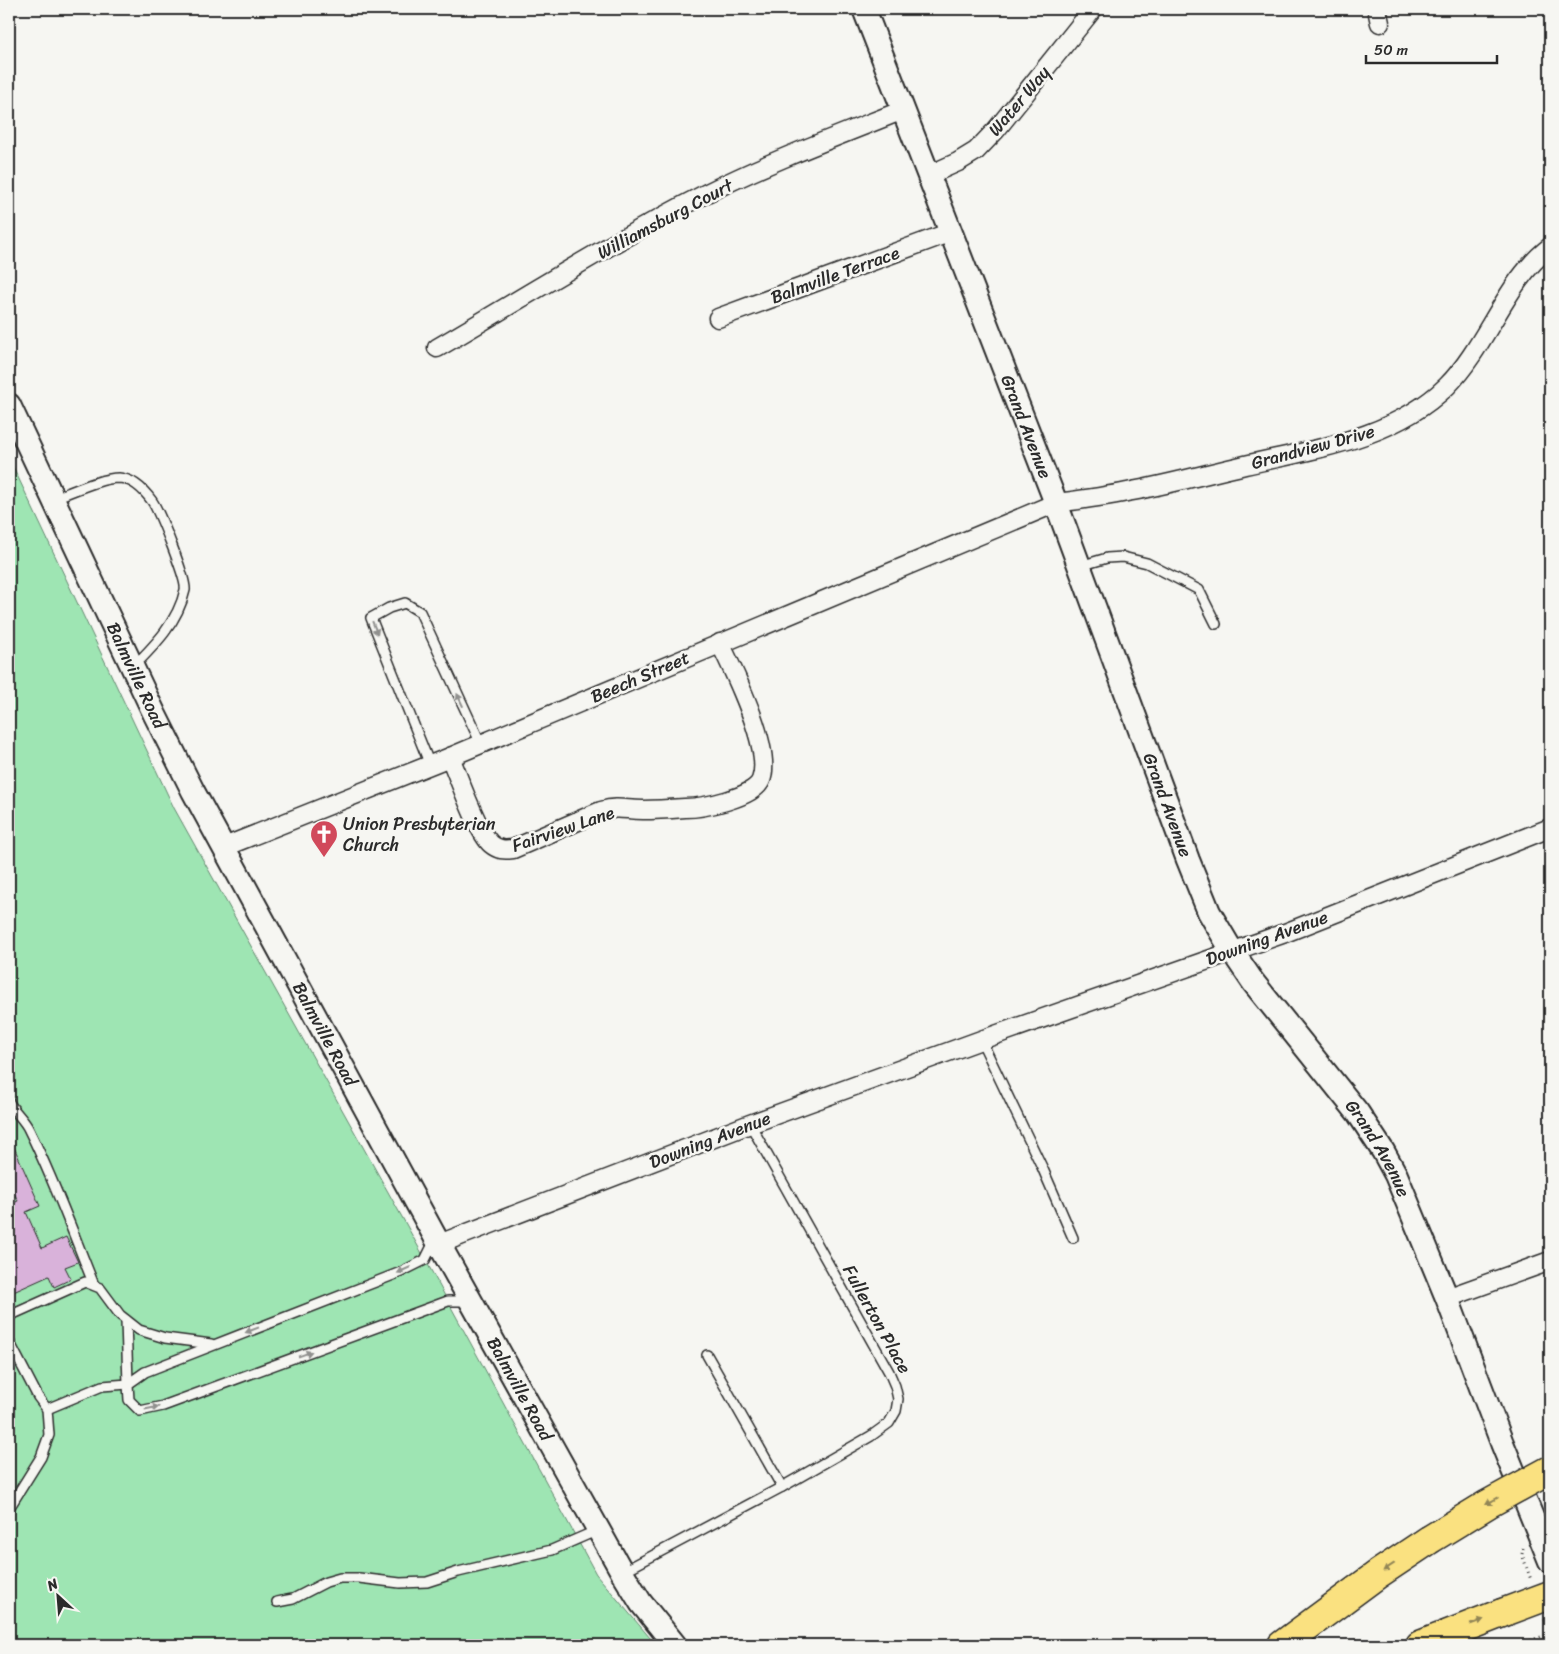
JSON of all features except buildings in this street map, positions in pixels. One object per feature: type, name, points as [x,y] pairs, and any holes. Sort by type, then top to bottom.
[{"type":"highway","points":[[1282,1645],[1370,1579],[1429,1540],[1488,1504],[1550,1470]]},
{"type":"highway","points":[[1420,1645],[1550,1595]]},
{"type":"street","name":"Grand Avenue","points":[[864,9],[1056,503],[1209,912],[1253,982],[1358,1113],[1396,1175],[1447,1298],[1502,1443],[1550,1561]]},
{"type":"street","name":"Water Way","points":[[929,175],[958,162],[976,151],[996,130],[1093,9]]},
{"type":"street","name":"Williamsburg Court","points":[[437,348],[659,218],[709,192],[778,161],[903,110]]},
{"type":"street","name":"Balmville Terrace","points":[[718,318],[951,232]]},
{"type":"street","name":"Grandview Drive","points":[[1056,503],[1128,492],[1341,443],[1392,425],[1423,407],[1448,385],[1476,350],[1525,270],[1550,247]]},
{"type":"street","name":"Balmville Road","points":[[9,405],[193,791],[598,1530],[641,1603],[675,1645]]},
{"type":"street","name":"Beech Street","points":[[224,847],[450,757],[1056,503]]},
{"type":"street","name":"Fairview Lane","points":[[450,757],[482,832],[490,844],[500,850],[513,849],[601,811],[615,808],[642,810],[702,808],[730,800],[754,788],[761,781],[764,763],[760,740],[720,643]]},
{"type":"street","name":"Downing Avenue","points":[[438,1241],[981,1040],[1285,933],[1550,828]]},
{"type":"street","points":[[1447,1298],[1550,1261]]},
{"type":"lane","points":[[54,498],[104,480],[120,478],[138,485],[153,503],[178,562],[186,587],[181,604],[171,624],[153,648],[133,668]]},
{"type":"lane","points":[[1079,566],[1107,558],[1123,557],[1147,563],[1199,590],[1216,624]]},
{"type":"lane","points":[[430,765],[371,618],[389,608],[405,603],[420,612],[481,744]]},
{"type":"lane","points":[[981,1040],[1042,1167],[1073,1238]]},
{"type":"lane","points":[[9,1102],[28,1127],[94,1285]]},
{"type":"lane","name":"Fullerton Place","points":[[622,1572],[782,1487],[871,1436],[888,1423],[896,1411],[898,1399],[889,1372],[750,1124]]},
{"type":"lane","points":[[47,1409],[102,1386],[128,1384],[145,1372],[401,1272],[425,1260],[438,1241]]},
{"type":"lane","points":[[9,1316],[85,1282],[100,1288],[120,1315],[139,1330],[165,1338],[214,1345]]},
{"type":"lane","points":[[126,1320],[129,1400],[140,1411],[162,1406],[448,1302],[471,1301]]},
{"type":"lane","points":[[9,1341],[38,1396],[47,1409],[49,1435],[40,1457],[9,1508]]},
{"type":"lane","points":[[707,1355],[782,1487]]},
{"type":"lane","points":[[277,1602],[293,1599],[326,1582],[340,1578],[359,1578],[400,1583],[427,1582],[458,1572],[552,1550],[598,1530]]},
{"type":"path","points":[[1515,1645],[1550,1634]]},
{"type":"green space","points":[[9,458],[174,808],[407,1226],[596,1574],[656,1645],[9,1645]]},
{"type":"place","name":"Union Presbyterian Church","points":[[324,858]]}]
